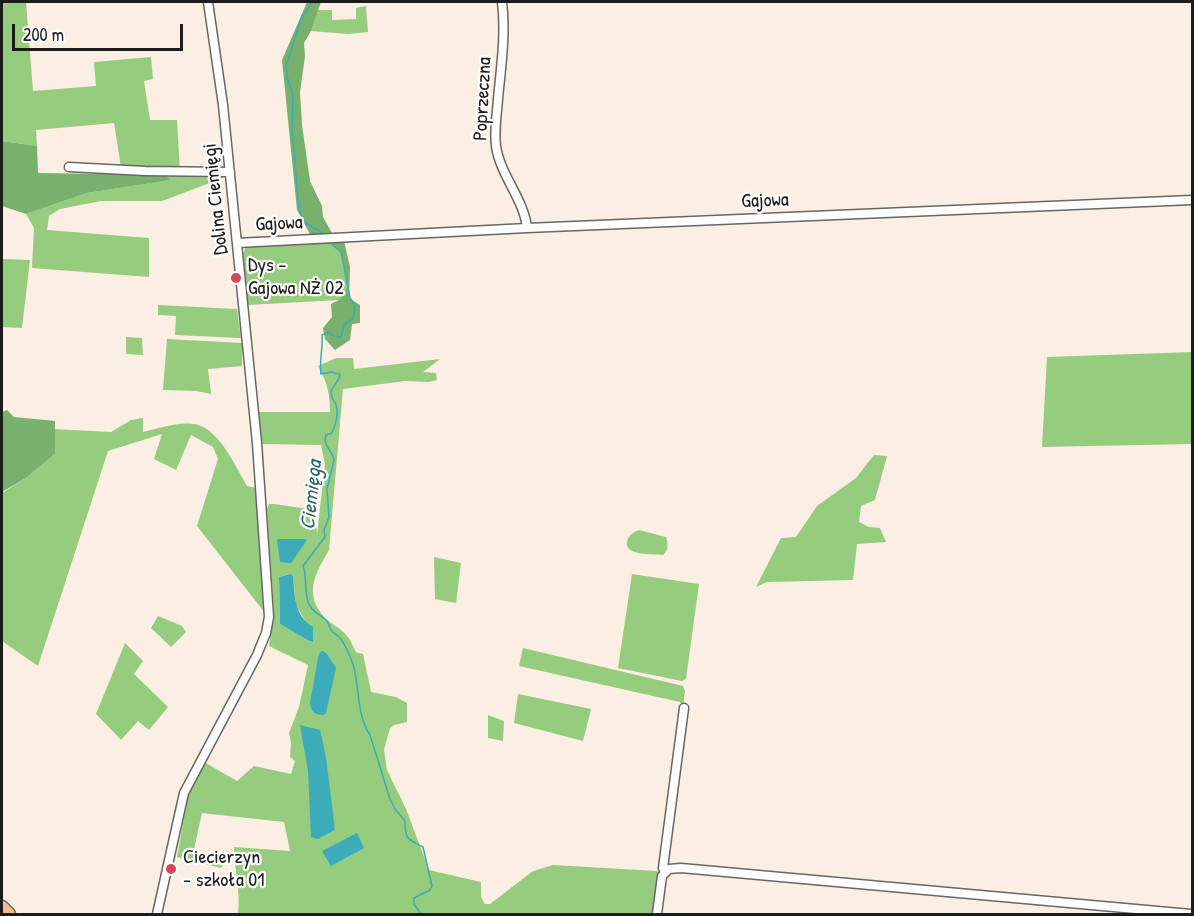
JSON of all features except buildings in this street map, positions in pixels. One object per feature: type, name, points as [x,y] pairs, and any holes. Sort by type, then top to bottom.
[{"type":"highway","points":[[2,907],[9,915]]},
{"type":"street","name":"Dolina Ciemięgi","points":[[157,915],[184,793],[257,655],[266,633],[269,603],[262,502],[222,93],[208,2]]},
{"type":"street","name":"Poprzeczna","points":[[502,2],[503,35],[496,147],[527,228]]},
{"type":"street","points":[[69,167],[230,172]]},
{"type":"street","name":"Gajowa","points":[[237,243],[527,228],[1192,200]]},
{"type":"street","points":[[665,872],[663,868],[684,708]]},
{"type":"street","points":[[657,915],[660,884],[665,872],[672,868],[1191,915]]},
{"type":"green space","points":[[2,2],[26,2],[33,91],[96,86],[94,62],[151,57],[153,79],[144,81],[150,120],[177,120],[180,172],[224,168],[223,178],[162,201],[101,201],[60,209],[49,216],[47,230],[149,238],[149,277],[32,268],[34,228],[26,214],[87,193],[169,180],[165,175],[122,174],[114,123],[36,130],[37,146],[2,141]]},
{"type":"green space","points":[[307,2],[321,2],[311,31],[304,43],[305,56],[300,92],[302,125],[310,181],[322,206],[323,217],[332,233],[311,236],[297,210],[282,60]]},
{"type":"green space","points":[[366,6],[368,32],[348,34],[311,31],[318,10],[332,10],[332,20],[356,19],[356,8]]},
{"type":"green space","points":[[2,141],[37,146],[38,173],[165,175],[170,180],[87,193],[26,214],[2,206]]},
{"type":"green space","points":[[344,241],[350,267],[349,298],[360,305],[360,323],[352,324],[350,340],[335,350],[325,339],[323,328],[332,317],[331,304],[339,300],[347,288],[341,252],[329,242]]},
{"type":"green space","points":[[329,242],[341,252],[347,288],[339,300],[248,305],[243,253],[247,245]]},
{"type":"green space","points":[[2,259],[30,260],[22,328],[2,327]]},
{"type":"green space","points":[[158,305],[237,309],[241,338],[175,335],[176,316],[158,315]]},
{"type":"green space","points":[[126,337],[142,338],[143,355],[126,354]]},
{"type":"green space","points":[[167,339],[242,343],[242,366],[208,369],[211,394],[163,390]]},
{"type":"green space","points":[[1192,352],[1192,444],[1042,447],[1047,357]]},
{"type":"green space","points":[[336,358],[353,358],[354,369],[440,359],[423,372],[436,373],[437,380],[405,381],[343,389],[329,550],[319,567],[313,592],[314,601],[325,618],[345,633],[356,652],[363,654],[371,692],[396,697],[407,703],[407,722],[390,728],[384,750],[387,770],[406,809],[429,870],[481,882],[481,897],[485,904],[490,904],[533,871],[553,865],[657,871],[660,874],[655,914],[238,914],[239,897],[234,847],[290,851],[284,822],[202,813],[193,854],[226,862],[221,868],[177,857],[188,796],[204,762],[237,781],[254,766],[291,774],[295,761],[290,757],[289,733],[299,707],[308,665],[269,646],[274,610],[267,509],[269,504],[274,504],[315,510],[317,535],[325,464],[321,445],[261,444],[258,412],[330,412],[327,388],[318,366]],"holes":[[[289,574],[293,576],[296,605],[306,622],[313,642],[280,624],[279,577]]]},
{"type":"green space","points":[[7,410],[14,417],[55,421],[55,454],[26,478],[2,492],[2,412]]},
{"type":"green space","points":[[143,418],[143,432],[185,423],[206,429],[227,451],[247,486],[256,488],[265,613],[197,526],[218,459],[213,447],[191,435],[176,470],[154,459],[162,434],[108,451],[38,666],[2,641],[2,493],[26,478],[55,454],[54,429],[111,432],[131,420]]},
{"type":"green space","points":[[874,455],[887,456],[875,500],[861,506],[859,522],[869,527],[880,528],[886,542],[857,544],[853,580],[767,582],[756,587],[781,538],[796,537],[817,506],[856,478]]},
{"type":"green space","points":[[639,530],[666,537],[668,547],[665,553],[663,555],[645,554],[629,549],[627,545],[629,537]]},
{"type":"green space","points":[[434,557],[461,563],[456,603],[435,599]]},
{"type":"green space","points":[[632,574],[699,584],[686,679],[682,681],[618,668]]},
{"type":"green space","points":[[158,616],[182,626],[186,632],[171,647],[151,628]]},
{"type":"green space","points":[[125,643],[143,661],[134,674],[168,707],[149,730],[138,721],[121,740],[96,714]]},
{"type":"green space","points":[[523,648],[683,686],[685,691],[683,706],[680,702],[519,666]]},
{"type":"green space","points":[[518,694],[591,709],[583,741],[514,723]]},
{"type":"green space","points":[[488,715],[504,721],[503,741],[488,738]]},
{"type":"water","points":[[277,539],[307,540],[291,563],[280,562]]},
{"type":"water","points":[[290,574],[293,576],[299,611],[313,627],[313,642],[280,624],[279,577]]},
{"type":"water","points":[[323,651],[336,668],[324,715],[314,712],[310,703],[318,658],[320,652]]},
{"type":"water","points":[[300,725],[320,730],[326,757],[335,830],[318,839],[311,837],[308,771]]},
{"type":"water","points":[[357,833],[364,848],[331,866],[322,851]]},
{"type":"waterway","name":"Ciemięga","points":[[312,2],[301,19],[286,66],[293,94],[292,128],[299,210],[305,223],[324,236]]},
{"type":"waterway","name":"Ciemięga","points":[[329,242],[341,252],[350,298],[355,305],[353,319],[345,323],[341,337],[329,332],[322,335],[321,374],[331,372],[340,374],[331,391],[337,408],[336,423],[332,433],[326,435],[325,439],[334,460],[327,489],[329,517],[324,530],[325,537],[303,566],[307,597],[312,609],[327,621],[347,651],[353,664],[362,718],[370,735],[390,799],[405,821],[408,838],[423,847],[432,886],[430,890],[414,898],[414,904],[421,914]]},
{"type":"place","name":"Dys - Gajowa NŻ 02","points":[[236,278]]},
{"type":"place","name":"Ciecierzyn - szkoła 01","points":[[171,869]]}]
